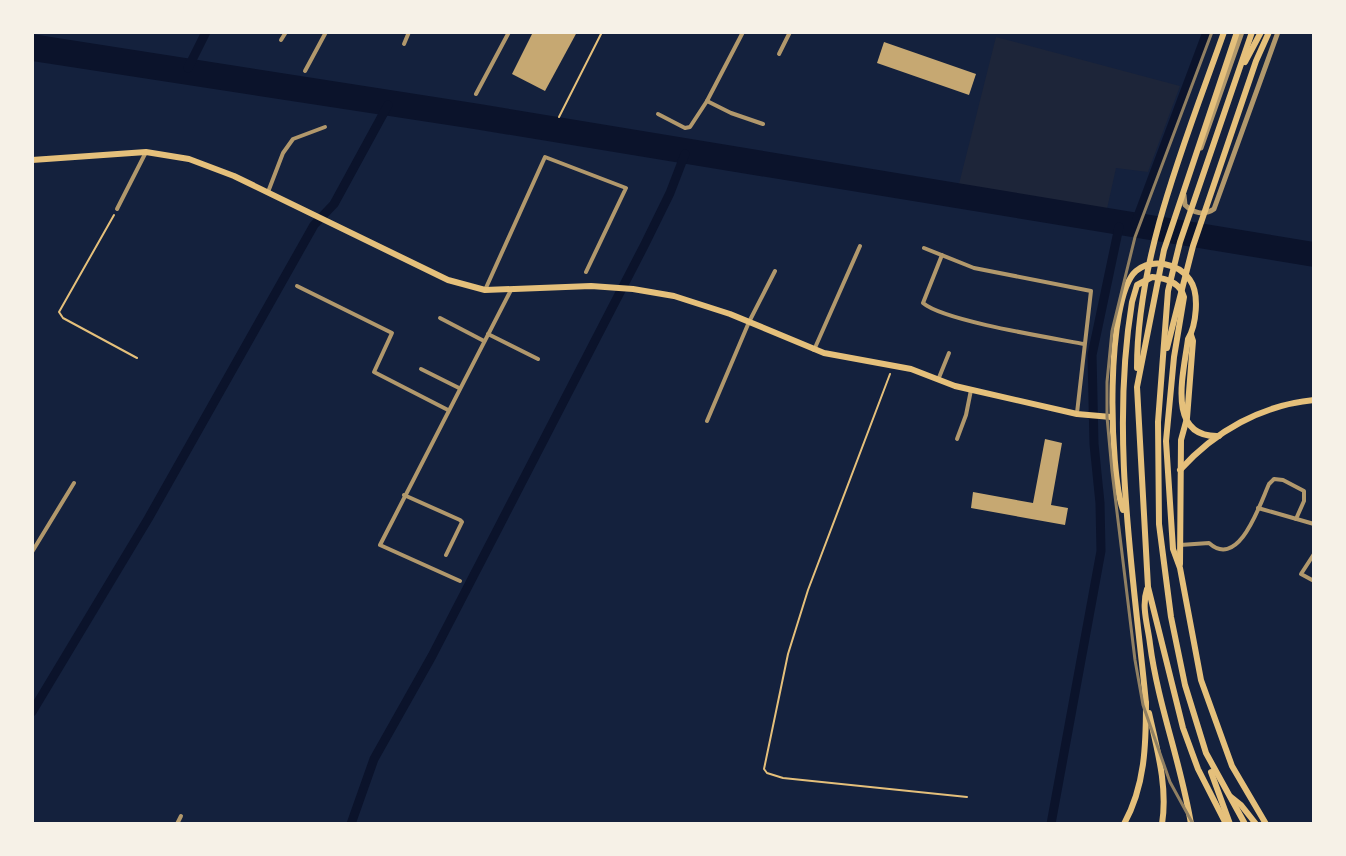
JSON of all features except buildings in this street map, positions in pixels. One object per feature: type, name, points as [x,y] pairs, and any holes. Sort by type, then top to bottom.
[{"type":"main road","points":[[1224,32],[1167,198],[1154,247],[1137,337],[1137,387],[1148,587],[1183,728],[1198,769],[1228,824]]},
{"type":"main road","points":[[1137,387],[1164,250],[1240,32]]},
{"type":"main road","points":[[1228,824],[1185,685],[1171,617],[1159,524],[1158,422],[1168,291],[1180,242],[1252,32]]},
{"type":"main road","points":[[1238,72],[1261,32]]},
{"type":"main road","points":[[1165,356],[1193,246],[1256,61],[1269,32]]},
{"type":"main road","points":[[32,160],[146,152],[208,165],[448,280],[485,290],[610,287],[674,296],[749,322],[814,350],[850,360],[893,366],[971,390],[1081,414],[1111,417]]},
{"type":"main road","points":[[1126,517],[1117,486],[1111,417],[1121,305],[1131,277],[1149,264],[1167,264],[1191,281],[1196,302],[1188,339],[1182,411],[1197,431],[1219,436]]},
{"type":"main road","points":[[1124,824],[1140,785],[1146,753],[1146,703],[1126,517],[1121,429],[1129,324],[1137,285],[1147,278],[1161,277],[1179,286],[1184,297],[1170,382],[1166,441],[1171,533],[1201,680],[1232,766],[1266,824]]},
{"type":"main road","points":[[1180,470],[1207,442],[1254,415],[1286,403],[1314,400]]},
{"type":"main road","points":[[1180,568],[1181,440],[1187,418]]},
{"type":"main road","points":[[1148,587],[1144,597],[1154,670],[1180,766],[1191,824]]},
{"type":"main road","points":[[1146,703],[1161,768],[1162,824]]},
{"type":"main road","points":[[1206,753],[1245,824]]},
{"type":"main road","points":[[1228,795],[1241,805],[1256,824]]},
{"type":"street","points":[[281,40],[286,32]]},
{"type":"street","points":[[305,71],[326,32]]},
{"type":"street","points":[[404,44],[409,32]]},
{"type":"street","points":[[476,94],[509,32]]},
{"type":"street","points":[[658,114],[685,128],[694,121],[743,32]]},
{"type":"street","points":[[779,54],[790,32]]},
{"type":"street","points":[[1240,32],[1183,199],[1188,208],[1199,213],[1214,209],[1278,32]]},
{"type":"street","points":[[707,101],[763,124]]},
{"type":"street","points":[[268,192],[283,153],[293,139],[325,127]]},
{"type":"street","points":[[117,209],[146,152]]},
{"type":"street","points":[[485,290],[545,157],[626,188],[586,272]]},
{"type":"street","points":[[814,350],[860,246]]},
{"type":"street","points":[[924,248],[974,268],[1091,291],[1084,344],[1081,414]]},
{"type":"street","points":[[942,255],[923,303],[928,307],[954,317],[1084,344]]},
{"type":"street","points":[[707,421],[749,322],[775,271]]},
{"type":"street","points":[[297,286],[392,333],[374,372],[448,410]]},
{"type":"street","points":[[460,581],[380,545],[512,288]]},
{"type":"street","points":[[440,318],[484,341]]},
{"type":"street","points":[[488,334],[538,359]]},
{"type":"street","points":[[938,380],[949,353]]},
{"type":"street","points":[[421,369],[459,388]]},
{"type":"street","points":[[957,439],[971,390]]},
{"type":"street","points":[[1180,545],[1209,543],[1215,548],[1229,549],[1245,535],[1271,481],[1283,480],[1302,489],[1305,495],[1296,519]]},
{"type":"street","points":[[32,552],[74,483]]},
{"type":"street","points":[[404,495],[462,522],[446,555]]},
{"type":"street","points":[[1258,508],[1314,524]]},
{"type":"street","points":[[1314,554],[1301,574],[1314,581]]},
{"type":"street","points":[[177,824],[181,816]]},
{"type":"path","points":[[559,117],[602,32]]},
{"type":"path","points":[[117,209],[59,312],[63,318],[137,358]]},
{"type":"path","points":[[893,366],[808,590],[788,654],[764,769],[783,778],[967,797]]},
{"type":"shaded area","points":[[32,34],[480,104],[1314,242],[1314,267],[474,129],[32,61]]},
{"type":"shaded area","points":[[996,37],[1180,86],[1148,172],[1116,168],[1107,209],[959,184]]},
{"type":"waterway","points":[[188,68],[206,32]]},
{"type":"waterway","points":[[1135,224],[1207,32]]},
{"type":"waterway","points":[[32,712],[148,519],[314,225],[334,204],[388,105]]},
{"type":"waterway","points":[[351,824],[374,759],[432,656],[645,244],[685,154]]},
{"type":"waterway","points":[[1051,824],[1101,551],[1092,355],[1119,227]]},
{"type":"railway","points":[[1193,824],[1170,782],[1143,705],[1112,471],[1107,382],[1112,331],[1135,237],[1212,32]]}]
